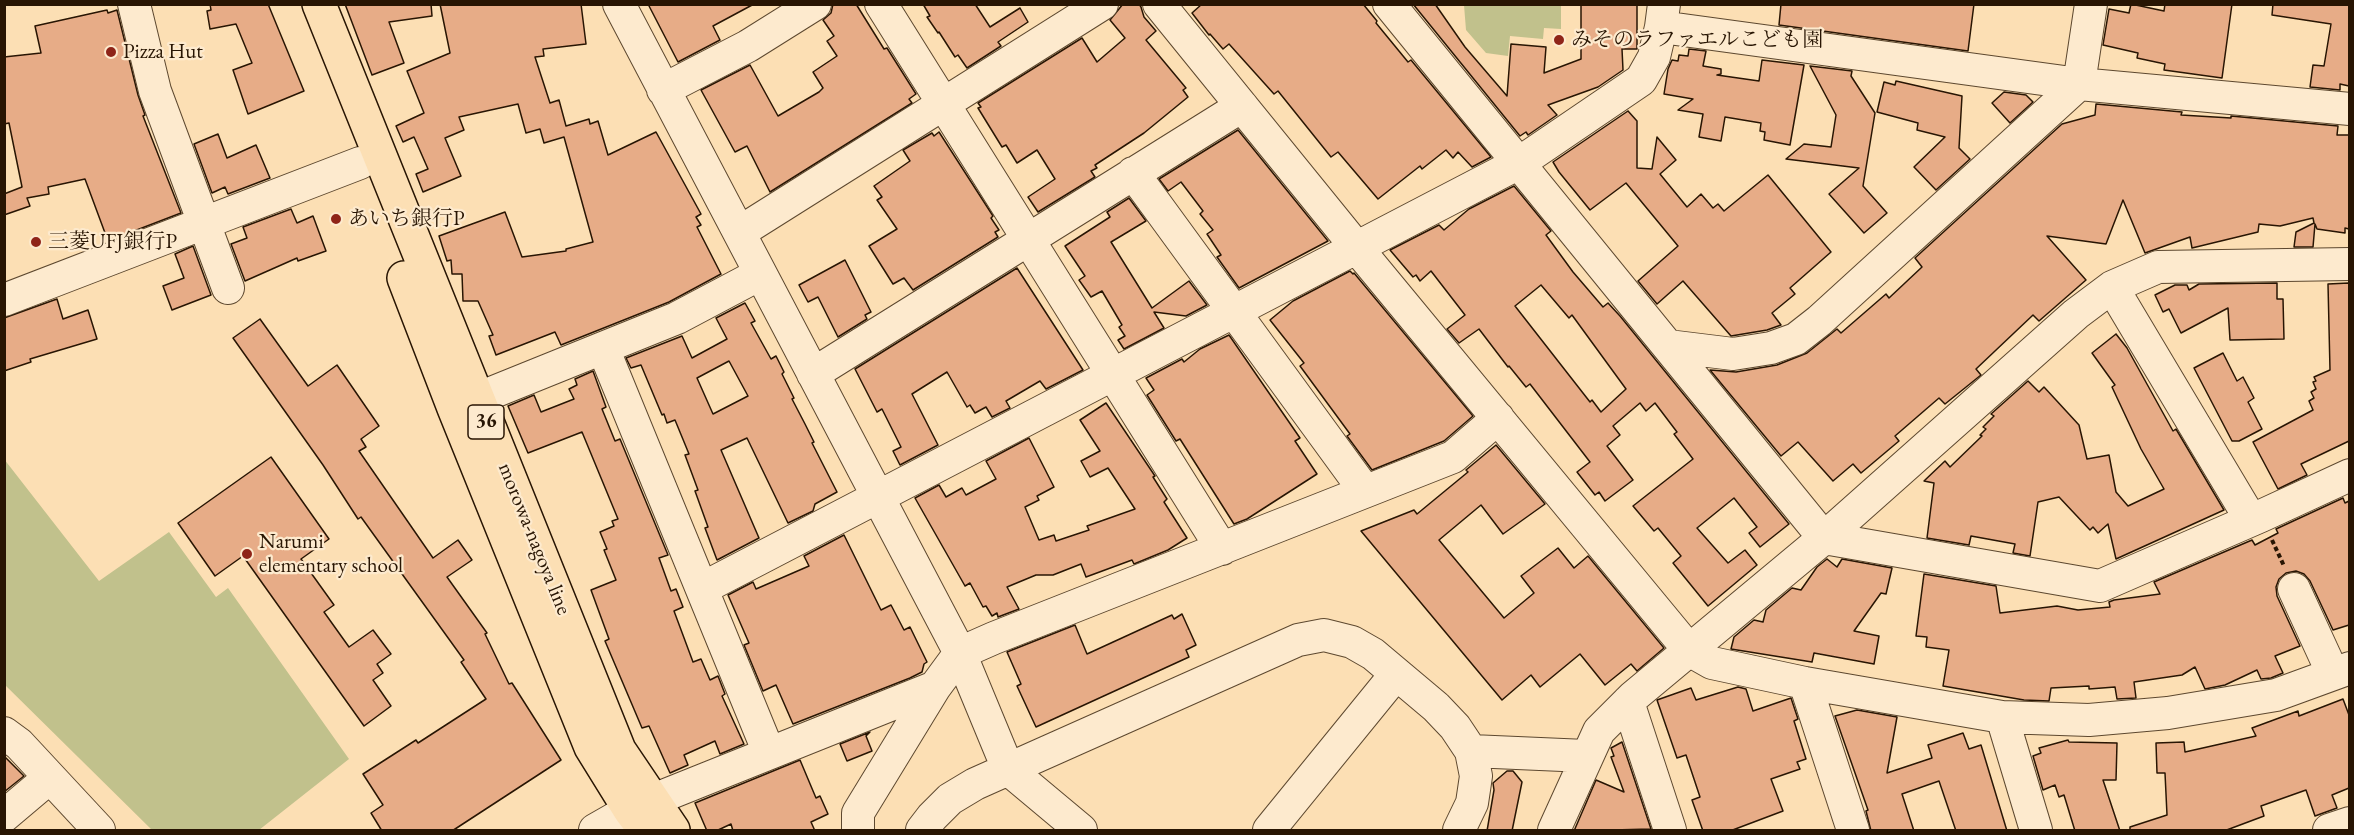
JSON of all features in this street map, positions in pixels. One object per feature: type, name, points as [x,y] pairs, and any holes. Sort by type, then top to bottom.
[{"type":"main road","name":"morowa-nagoya line","points":[[295,4],[360,163],[466,403]]},
{"type":"main road","name":"morowa-nagoya line","points":[[319,4],[591,747],[642,814],[673,831]]},
{"type":"street","points":[[134,4],[155,91],[228,288]]},
{"type":"street","points":[[619,4],[960,654],[1008,769],[1081,831]]},
{"type":"street","points":[[663,90],[748,46],[815,4]]},
{"type":"street","points":[[882,4],[942,105],[1222,549]]},
{"type":"street","points":[[740,232],[1102,4]]},
{"type":"street","points":[[1159,4],[1689,650],[1712,663],[1805,683],[2002,717],[2089,720],[2168,713],[2276,695],[2341,671],[2294,589]]},
{"type":"street","points":[[1389,4],[1824,538],[2100,586],[2349,475]]},
{"type":"street","points":[[1668,346],[1733,354],[1771,348],[1796,339],[1828,313],[2079,84],[2091,4]]},
{"type":"street","points":[[703,588],[1519,163],[1641,80],[1654,57],[1662,16],[2079,84],[2349,109]]},
{"type":"street","points":[[813,374],[1242,106]]},
{"type":"street","points":[[4,300],[360,163]]},
{"type":"street","points":[[1133,173],[1365,491]]},
{"type":"street","points":[[1554,831],[1599,731],[1628,702],[1824,538],[2076,314],[2112,287],[2158,267],[2349,264]]},
{"type":"street","points":[[466,403],[677,318],[760,274]]},
{"type":"street","points":[[2112,287],[2256,518]]},
{"type":"street","points":[[603,348],[769,753]]},
{"type":"street","points":[[858,831],[858,813],[935,687],[960,654],[994,638],[1453,458],[1498,418]]},
{"type":"street","points":[[922,831],[950,799],[1008,769],[1298,640],[1324,635],[1352,642],[1373,654],[1436,707],[1455,727],[1471,751],[1476,776],[1473,803],[1459,831]]},
{"type":"street","points":[[1269,831],[1396,674]]},
{"type":"street","points":[[1805,683],[1853,831]]},
{"type":"street","points":[[595,831],[642,814],[769,753],[935,687]]},
{"type":"street","points":[[1628,702],[1670,831]]},
{"type":"street","points":[[2002,717],[2036,831]]},
{"type":"street","points":[[4,733],[19,744],[99,831]]},
{"type":"street","points":[[1471,751],[1586,756]]},
{"type":"street","points":[[4,816],[49,778]]},
{"type":"street","points":[[2329,831],[2349,823]]},
{"type":"path","points":[[2256,518],[2294,589]]},
{"type":"green space","points":[[1464,5],[1561,5],[1561,29],[1544,28],[1543,39],[1510,36],[1508,56],[1486,53],[1466,30]]},
{"type":"green space","points":[[4,459],[99,581],[169,532],[216,597],[228,588],[349,759],[259,830],[152,830],[5,685]]},
{"type":"building","points":[[210,4],[268,4],[304,91],[248,114],[233,70],[252,63],[236,24],[210,29],[207,11],[211,10]]},
{"type":"building","points":[[345,4],[431,4],[432,16],[389,22],[404,63],[372,75]]},
{"type":"building","points":[[440,4],[581,4],[586,44],[543,49],[544,56],[535,57],[550,103],[559,100],[566,126],[589,119],[590,124],[598,121],[608,155],[656,132],[701,214],[696,217],[701,225],[697,227],[721,274],[669,302],[561,345],[555,332],[496,355],[489,336],[493,335],[478,301],[463,301],[462,274],[452,274],[451,260],[447,261],[439,236],[505,212],[522,257],[566,251],[566,249],[593,242],[564,137],[544,143],[540,129],[526,133],[518,104],[459,117],[464,130],[445,138],[461,176],[423,192],[416,174],[428,169],[414,137],[403,142],[396,126],[424,113],[407,71],[450,53]]},
{"type":"building","points":[[648,4],[754,4],[713,26],[720,40],[678,62]]},
{"type":"building","points":[[833,4],[856,4],[916,94],[909,99],[912,103],[770,192],[747,146],[735,152],[701,90],[750,65],[778,116],[819,92],[823,88],[813,72],[837,56],[827,41],[834,36],[823,20],[831,13]]},
{"type":"building","points":[[923,4],[975,4],[990,27],[1020,8],[1028,22],[998,42],[1001,46],[967,68],[958,55],[955,57],[927,17],[930,16]]},
{"type":"building","points":[[1123,4],[1139,4],[1144,17],[1156,31],[1146,40],[1186,88],[1183,90],[1188,97],[1144,133],[1095,165],[1097,168],[1091,171],[1095,177],[1038,212],[1028,197],[1055,179],[1037,150],[1017,163],[1006,145],[1002,147],[978,108],[981,107],[978,103],[1082,38],[1097,62],[1125,38],[1110,20]]},
{"type":"building","points":[[1202,4],[1363,4],[1408,62],[1411,60],[1491,157],[1472,167],[1458,152],[1453,158],[1446,150],[1422,169],[1420,166],[1378,199],[1338,152],[1331,157],[1278,91],[1274,94],[1229,44],[1223,49],[1209,35],[1192,13]]},
{"type":"building","points":[[1413,4],[1435,4],[1465,47],[1507,96],[1511,44],[1546,47],[1544,73],[1581,59],[1581,4],[1637,4],[1637,49],[1622,49],[1623,70],[1598,87],[1548,105],[1557,115],[1528,135],[1526,132],[1520,136]]},
{"type":"building","points":[[1781,4],[1974,4],[1968,51],[1779,25]]},
{"type":"building","points":[[2131,4],[2164,11],[2165,4],[2232,4],[2222,78],[2164,70],[2165,64],[2137,58],[2138,53],[2103,45],[2109,9],[2129,13]]},
{"type":"building","points":[[2273,4],[2349,4],[2349,86],[2340,84],[2340,90],[2310,87],[2313,65],[2324,66],[2331,24],[2272,15]]},
{"type":"building","points":[[107,10],[108,13],[117,10],[145,115],[143,116],[181,213],[108,241],[85,179],[48,187],[49,194],[27,198],[30,206],[4,215],[4,194],[22,187],[9,123],[4,124],[4,57],[41,53],[35,26]]},
{"type":"building","points":[[1689,49],[1706,51],[1703,66],[1721,69],[1721,74],[1717,75],[1759,81],[1762,60],[1804,65],[1790,145],[1764,140],[1765,132],[1760,131],[1761,123],[1725,117],[1721,141],[1699,137],[1703,114],[1678,110],[1693,99],[1664,94],[1668,69],[1672,60],[1678,61],[1679,55],[1688,56]]},
{"type":"building","points":[[1810,66],[1852,71],[1851,76],[1875,113],[1863,186],[1887,213],[1864,233],[1829,194],[1859,168],[1786,159],[1804,144],[1831,147],[1836,115]]},
{"type":"building","points":[[1896,81],[1962,96],[1959,148],[1970,159],[1936,190],[1914,167],[1945,137],[1917,130],[1918,123],[1877,112],[1884,82],[1895,85]]},
{"type":"building","points":[[2004,92],[2026,95],[2033,102],[2010,123],[1992,103]]},
{"type":"building","points":[[2096,104],[2182,112],[2181,115],[2231,118],[2231,116],[2338,126],[2337,135],[2349,135],[2349,229],[2345,228],[2345,233],[2317,229],[2315,224],[2313,247],[2294,247],[2296,232],[2314,223],[2313,218],[2280,226],[2259,224],[2258,232],[2192,248],[2190,237],[2145,253],[2123,200],[2106,244],[2047,236],[2086,280],[2039,321],[2033,315],[1976,369],[1981,375],[1945,404],[1939,398],[1895,436],[1899,441],[1861,473],[1853,464],[1833,481],[1798,442],[1781,456],[1710,370],[1736,372],[1777,365],[1807,353],[1837,329],[1841,333],[1886,294],[1889,298],[1922,267],[1915,258],[2062,124],[2095,115]]},
{"type":"building","points":[[1628,111],[1637,121],[1637,168],[1652,169],[1657,137],[1676,160],[1660,174],[1687,207],[1701,194],[1713,208],[1718,204],[1724,211],[1768,175],[1831,252],[1790,288],[1795,294],[1772,313],[1781,325],[1767,330],[1731,336],[1683,281],[1657,304],[1638,281],[1678,246],[1626,183],[1590,210],[1559,172],[1553,162]]},
{"type":"building","points":[[1238,130],[1328,241],[1239,288],[1217,257],[1221,255],[1207,234],[1213,230],[1200,214],[1203,211],[1181,182],[1168,191],[1159,179]]},
{"type":"building","points":[[939,132],[993,216],[991,218],[999,230],[995,232],[998,237],[913,290],[904,278],[893,284],[869,246],[897,229],[877,200],[882,197],[874,186],[910,161],[903,150],[932,133],[934,136]]},
{"type":"building","points":[[218,134],[227,158],[256,145],[270,178],[228,194],[225,187],[212,193],[194,144]]},
{"type":"building","points":[[1514,186],[1551,231],[1546,235],[1573,272],[1603,307],[1608,303],[1620,316],[1789,524],[1760,547],[1749,533],[1757,527],[1734,498],[1697,528],[1728,563],[1745,550],[1757,565],[1708,606],[1673,563],[1681,556],[1658,528],[1654,531],[1633,506],[1693,459],[1674,434],[1677,432],[1655,403],[1646,411],[1640,403],[1613,426],[1620,435],[1607,446],[1633,480],[1605,501],[1599,492],[1595,495],[1577,472],[1590,462],[1530,384],[1526,387],[1479,329],[1459,343],[1447,329],[1465,315],[1431,271],[1420,281],[1416,275],[1413,277],[1390,250],[1439,225],[1444,230],[1469,209]],"holes":[[[1541,285],[1569,318],[1572,315],[1626,389],[1601,412],[1592,400],[1590,402],[1515,306]]]},
{"type":"building","points":[[1129,198],[1146,221],[1111,242],[1152,308],[1189,281],[1207,305],[1186,316],[1154,312],[1164,328],[1124,349],[1118,340],[1125,336],[1119,327],[1122,325],[1102,291],[1091,297],[1079,280],[1085,276],[1065,246],[1110,217],[1107,212]]},
{"type":"building","points":[[291,209],[297,223],[313,216],[326,251],[298,261],[297,258],[245,281],[231,244],[247,238],[243,227]]},
{"type":"building","points":[[193,246],[211,295],[172,310],[163,286],[184,278],[175,254]]},
{"type":"building","points":[[845,260],[871,312],[865,315],[867,319],[838,337],[818,297],[808,302],[799,285]]},
{"type":"building","points":[[1017,268],[1083,370],[1046,389],[1040,381],[1006,401],[1010,408],[992,417],[986,407],[975,413],[970,405],[967,407],[947,372],[912,394],[938,445],[900,465],[893,451],[901,447],[882,409],[877,412],[855,369]]},
{"type":"building","points":[[1350,271],[1473,416],[1444,441],[1372,470],[1347,436],[1350,434],[1300,366],[1304,363],[1270,320],[1293,301]]},
{"type":"building","points":[[2277,283],[2277,299],[2283,299],[2284,339],[2230,340],[2228,308],[2181,333],[2169,309],[2163,312],[2155,295],[2175,285],[2187,285],[2189,290],[2199,284]]},
{"type":"building","points":[[2349,283],[2349,441],[2301,464],[2307,475],[2278,489],[2253,442],[2313,410],[2309,401],[2314,398],[2311,392],[2316,389],[2313,382],[2316,381],[2314,377],[2330,370],[2328,284]]},
{"type":"building","points":[[57,299],[63,319],[88,310],[97,339],[30,359],[31,362],[4,371],[4,318]]},
{"type":"building","points":[[745,303],[755,321],[751,323],[771,359],[776,356],[784,372],[782,374],[794,398],[792,399],[837,492],[815,504],[813,511],[788,523],[747,438],[721,450],[759,538],[717,560],[705,528],[708,527],[695,491],[698,490],[685,455],[689,454],[675,420],[667,423],[641,365],[631,368],[626,358],[682,336],[692,358],[727,339],[716,318]],"holes":[[[729,361],[748,396],[713,414],[697,378]]]},
{"type":"building","points":[[260,319],[308,386],[337,365],[379,426],[361,439],[366,447],[359,451],[433,558],[458,540],[472,560],[447,577],[487,633],[485,634],[509,684],[512,683],[561,760],[452,831],[382,831],[371,813],[383,805],[363,774],[416,740],[418,743],[486,699],[461,662],[464,660],[361,517],[358,519],[323,465],[233,338]]},
{"type":"building","points":[[2116,334],[2127,348],[2173,431],[2176,429],[2224,510],[2116,559],[2108,524],[2098,533],[2093,527],[2090,530],[2059,497],[2038,502],[2030,556],[2013,553],[2015,544],[1971,536],[1969,545],[1927,538],[1934,483],[1924,481],[1945,461],[1950,467],[1982,436],[1980,435],[1986,429],[1983,427],[1994,416],[1991,414],[2028,381],[2039,392],[2044,387],[2079,425],[2087,459],[2109,455],[2116,492],[2128,506],[2164,489],[2141,449],[2112,387],[2115,385],[2092,353]]},
{"type":"building","points":[[1229,335],[1300,438],[1295,441],[1317,474],[1247,519],[1234,524],[1180,439],[1176,441],[1147,395],[1154,390],[1146,378],[1182,359],[1184,362],[1200,349]]},
{"type":"building","points":[[2223,353],[2237,381],[2243,377],[2254,398],[2248,402],[2262,429],[2239,441],[2232,441],[2194,368]]},
{"type":"building","points":[[593,371],[606,407],[602,409],[615,441],[620,439],[668,555],[659,558],[671,591],[676,589],[683,607],[674,611],[693,662],[701,659],[710,680],[718,676],[725,694],[722,696],[744,744],[720,754],[715,741],[684,755],[688,765],[670,773],[649,726],[642,728],[605,641],[609,639],[591,590],[616,580],[604,550],[607,549],[600,532],[614,526],[612,521],[618,519],[582,432],[528,453],[508,406],[534,395],[541,412],[574,399],[569,389],[577,385],[575,379]]},
{"type":"building","points":[[1106,403],[1155,476],[1153,477],[1167,499],[1164,502],[1187,538],[1168,550],[1134,564],[1132,560],[1086,577],[1081,564],[1053,575],[1036,575],[1007,587],[1019,609],[998,617],[997,613],[992,616],[986,606],[983,607],[970,583],[965,586],[915,498],[939,485],[946,497],[962,488],[966,495],[996,479],[986,461],[1029,438],[1054,487],[1037,496],[1039,500],[1025,507],[1039,540],[1054,535],[1056,541],[1089,530],[1087,526],[1135,509],[1108,468],[1090,477],[1081,461],[1100,451],[1080,420]]},
{"type":"building","points":[[1496,445],[1545,504],[1503,534],[1481,505],[1439,540],[1504,618],[1534,593],[1521,576],[1558,548],[1574,568],[1588,556],[1664,648],[1637,671],[1631,664],[1605,685],[1580,654],[1540,687],[1531,675],[1502,700],[1361,531],[1414,510],[1417,514],[1468,472],[1466,470]]},
{"type":"building","points":[[271,457],[329,539],[301,559],[334,605],[324,612],[349,647],[373,630],[391,654],[377,664],[383,673],[373,680],[391,706],[364,726],[243,556],[215,576],[178,523]]},
{"type":"building","points":[[2343,498],[2345,503],[2349,501],[2349,625],[2333,630],[2310,581],[2304,574],[2296,571],[2286,573],[2279,579],[2276,587],[2277,596],[2300,646],[2275,656],[2283,673],[2271,678],[2261,679],[2257,670],[2225,685],[2205,689],[2195,667],[2182,675],[2134,682],[2136,698],[2117,699],[2115,687],[2089,689],[2089,686],[2051,688],[2049,701],[2024,700],[1943,686],[1949,650],[1926,647],[1927,637],[1916,636],[1924,574],[1996,586],[2000,613],[2057,606],[2078,610],[2110,607],[2109,602],[2114,600],[2160,594],[2154,582],[2252,540],[2255,545],[2278,533],[2276,529]]},
{"type":"building","points":[[844,535],[881,610],[891,605],[904,630],[910,627],[927,662],[922,672],[910,678],[793,724],[776,685],[763,691],[744,645],[749,643],[728,595],[753,582],[756,589],[809,566],[804,556]]},
{"type":"building","points":[[1827,559],[1837,567],[1842,559],[1892,568],[1886,594],[1881,593],[1854,631],[1879,636],[1874,664],[1814,653],[1812,662],[1731,649],[1734,637],[1754,620],[1763,622],[1766,610],[1792,588],[1801,590],[1817,567]]},
{"type":"building","points":[[1182,614],[1196,645],[1186,650],[1189,657],[1036,727],[1017,686],[1021,684],[1007,652],[1075,625],[1087,654],[1172,615],[1174,619]]},
{"type":"building","points":[[1738,687],[1746,689],[1753,711],[1791,698],[1798,719],[1794,721],[1806,759],[1797,762],[1800,769],[1771,779],[1783,811],[1730,831],[1703,831],[1692,800],[1700,797],[1686,755],[1677,758],[1657,700],[1691,688],[1696,700]]},
{"type":"building","points":[[2343,699],[2349,715],[2349,788],[2332,795],[2337,808],[2315,816],[2306,790],[2261,806],[2264,816],[2224,831],[2130,831],[2130,827],[2167,815],[2165,773],[2157,773],[2156,743],[2184,742],[2185,752],[2256,736],[2252,728],[2298,711],[2299,716]]},
{"type":"building","points":[[1857,710],[1897,717],[1887,773],[1932,758],[1928,745],[1963,733],[1969,749],[1981,745],[2007,831],[1956,831],[1939,781],[1902,794],[1914,831],[1871,831],[1866,811],[1868,810],[1835,716]]},
{"type":"building","points":[[870,732],[866,736],[872,751],[847,761],[840,744]]},
{"type":"building","points":[[2068,740],[2069,742],[2117,743],[2116,780],[2103,780],[2120,831],[2075,831],[2064,795],[2059,797],[2055,785],[2043,790],[2033,756],[2041,753],[2039,748]]},
{"type":"building","points":[[1622,742],[1651,829],[1574,831],[1596,780],[1624,792],[1611,757],[1614,756],[1611,748]]},
{"type":"building","points":[[4,756],[24,776],[4,792]]},
{"type":"building","points":[[800,760],[816,798],[820,796],[828,814],[811,822],[815,831],[733,831],[731,824],[716,831],[707,831],[695,803]]},
{"type":"building","points":[[1507,771],[1513,771],[1522,782],[1512,831],[1487,831],[1494,790],[1493,783]]},
{"type":"place","name":"みそのラファエルこども園","points":[[1559,40]]},
{"type":"place","name":"Pizza Hut","points":[[111,52]]},
{"type":"place","name":"あいち銀行P","points":[[336,219]]},
{"type":"place","name":"三菱UFJ銀行P","points":[[36,242]]},
{"type":"place","name":"Narumi elementary school","points":[[247,554]]}]
